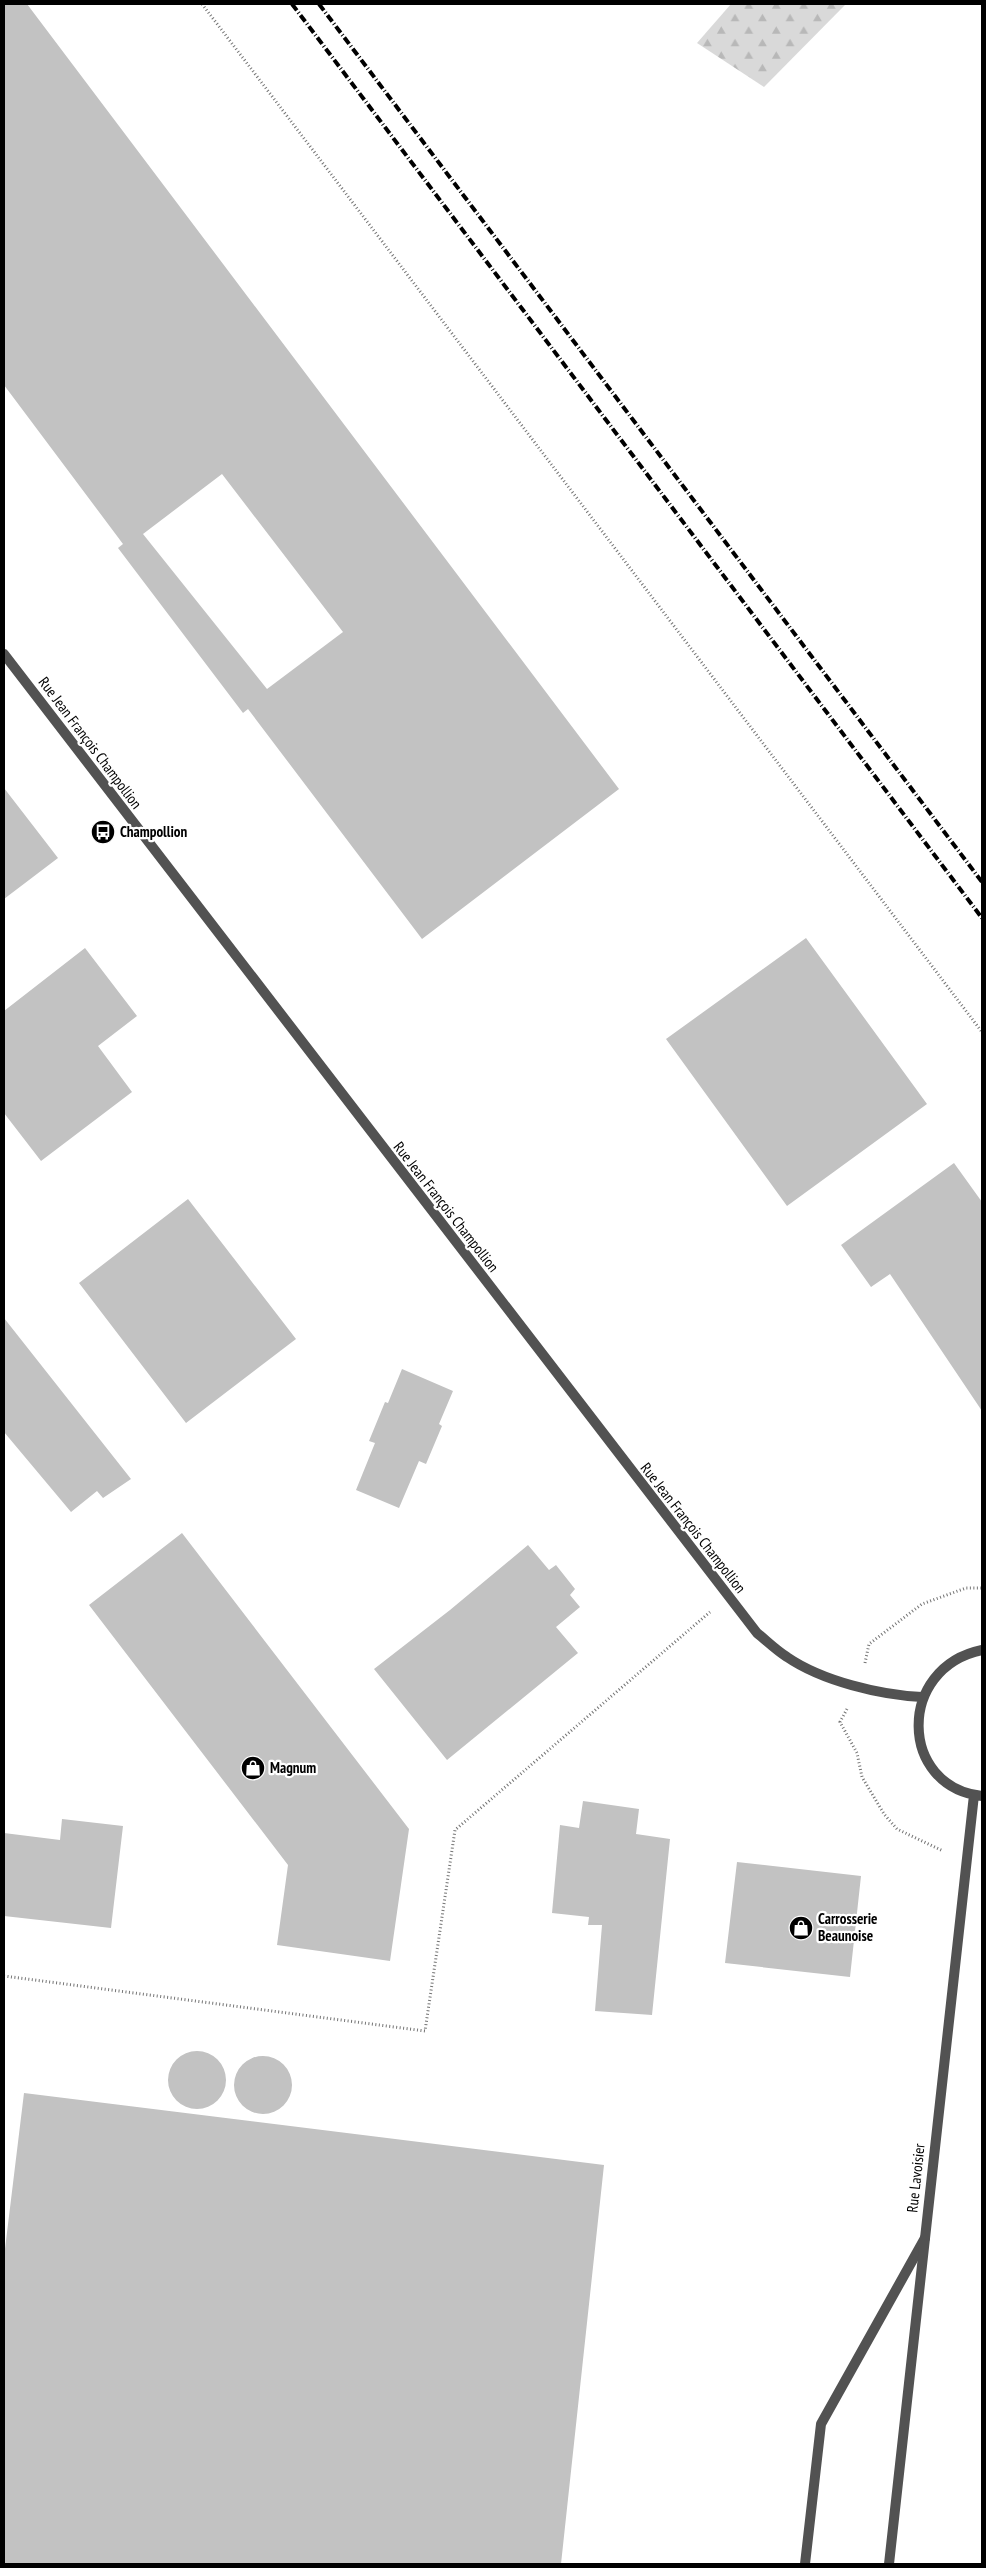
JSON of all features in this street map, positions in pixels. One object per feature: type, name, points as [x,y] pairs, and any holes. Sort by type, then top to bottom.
[{"type":"street","name":"Rue Jean François Champollion","points":[[4,654],[728,1598],[757,1633],[787,1658],[845,1682],[900,1696],[922,1698]]},
{"type":"street","points":[[978,1796],[955,1788],[939,1775],[926,1758],[919,1738],[918,1718],[922,1698],[933,1678],[949,1663],[968,1653],[982,1650]]},
{"type":"street","name":"Rue Lavoisier","points":[[889,2564],[925,2238],[978,1796]]},
{"type":"street","points":[[805,2564],[821,2424],[925,2238]]},
{"type":"path","points":[[202,4],[982,1032]]},
{"type":"path","points":[[4,1976],[425,2030],[455,1830],[728,1598]]},
{"type":"green space","points":[[731,4],[846,4],[764,87],[697,43]]},
{"type":"building","points":[[4,4],[27,4],[619,789],[422,939],[248,709],[243,713],[118,548],[123,544],[4,385]],"holes":[[[222,474],[343,632],[267,689],[143,534]]]},
{"type":"building","points":[[4,788],[58,858],[4,899]]},
{"type":"building","points":[[806,938],[927,1104],[787,1206],[666,1039]]},
{"type":"building","points":[[85,948],[137,1016],[98,1046],[132,1092],[41,1161],[4,1113],[4,1011]]},
{"type":"building","points":[[954,1163],[982,1202],[982,1411],[890,1274],[871,1287],[841,1245]]},
{"type":"building","points":[[188,1199],[296,1339],[186,1423],[79,1283]]},
{"type":"building","points":[[4,1318],[131,1479],[103,1498],[97,1491],[71,1512],[4,1432]]},
{"type":"building","points":[[402,1369],[453,1391],[439,1424],[442,1426],[426,1464],[419,1461],[399,1508],[356,1490],[375,1443],[369,1441],[385,1402],[388,1403]]},
{"type":"building","points":[[182,1533],[409,1829],[390,1961],[277,1945],[288,1865],[89,1605]]},
{"type":"building","points":[[528,1545],[549,1570],[556,1565],[575,1589],[570,1595],[580,1607],[556,1627],[578,1653],[447,1760],[374,1669],[450,1610]]},
{"type":"building","points":[[583,1801],[639,1809],[636,1834],[670,1839],[652,2015],[595,2011],[602,1925],[588,1925],[589,1917],[552,1913],[560,1825],[579,1828]]},
{"type":"building","points":[[62,1819],[123,1826],[111,1928],[4,1916],[4,1833],[60,1840]]},
{"type":"building","points":[[737,1862],[861,1876],[850,1977],[725,1963]]},
{"type":"building","points":[[191,2051],[203,2051],[218,2059],[226,2074],[226,2086],[218,2101],[203,2109],[191,2109],[176,2101],[168,2086],[168,2074],[176,2059]]},
{"type":"building","points":[[257,2056],[269,2056],[284,2064],[292,2079],[292,2091],[284,2106],[269,2114],[257,2114],[242,2106],[234,2091],[234,2079],[242,2064]]},
{"type":"building","points":[[24,2093],[604,2165],[561,2564],[4,2564],[4,2257]]},
{"type":"railway","points":[[292,4],[982,918]]},
{"type":"railway","points":[[319,4],[982,882]]},
{"type":"place","name":"Champollion","points":[[103,832]]},
{"type":"place","name":"Magnum","points":[[253,1768]]},
{"type":"place","name":"Carrosserie Beaunoise","points":[[801,1928]]}]
